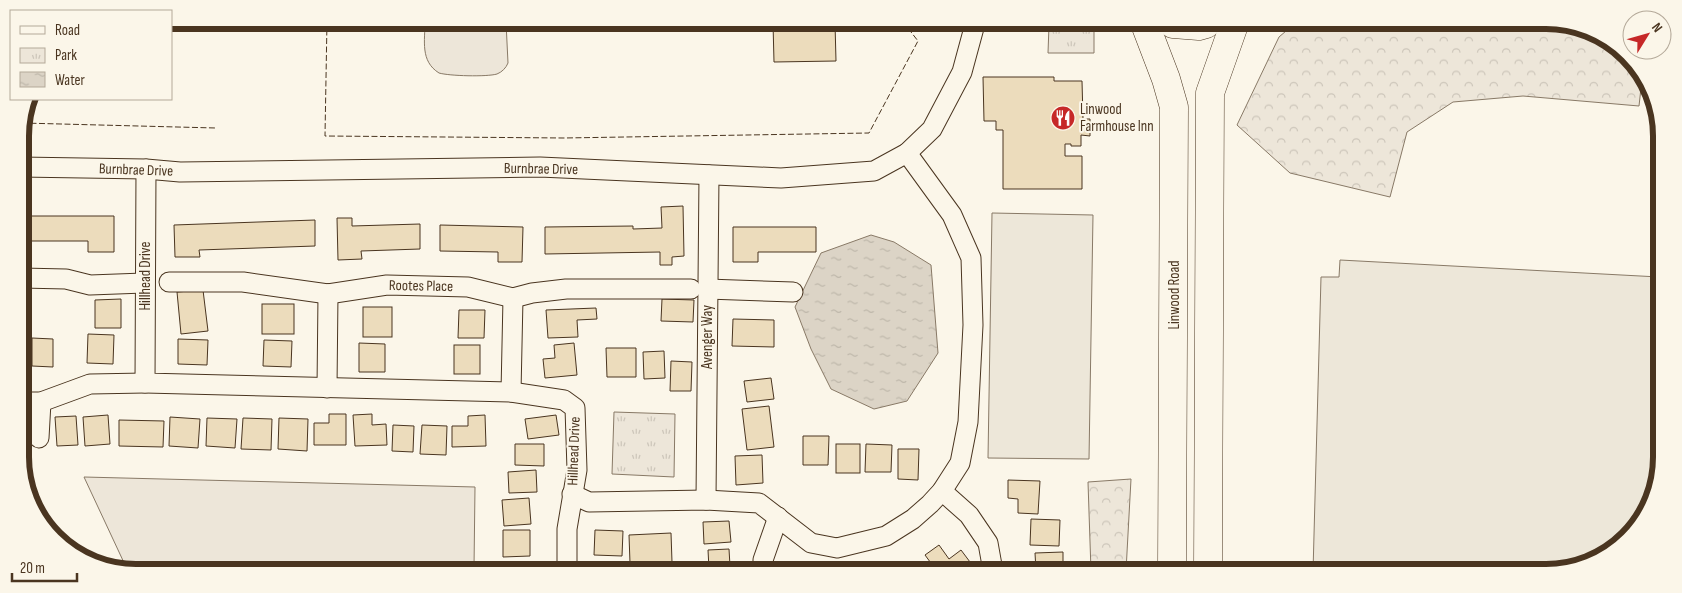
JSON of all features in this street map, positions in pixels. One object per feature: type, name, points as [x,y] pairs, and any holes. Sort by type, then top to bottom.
[{"type":"main road","name":"Linwood Road","points":[[1147,29],[1166,79],[1174,107],[1172,564]]},
{"type":"main road","points":[[1208,564],[1210,93],[1233,29]]},
{"type":"street","name":"Burnbrae Drive","points":[[29,167],[180,172],[540,167],[781,178],[874,171],[906,153],[932,129],[962,72],[974,29]]},
{"type":"street","name":"Hillhead Drive","points":[[29,402],[41,402],[90,384],[145,383],[512,392],[564,400],[575,408],[577,470],[572,494],[589,502],[706,500],[759,503],[811,543],[837,548],[886,536],[913,519],[942,491],[960,463],[968,422],[973,325],[971,258],[952,215],[906,153]]},
{"type":"street","name":"Hillhead Drive","points":[[145,383],[146,170]]},
{"type":"street","name":"Avenger Way","points":[[706,500],[699,289],[709,175]]},
{"type":"street","points":[[29,278],[66,279],[90,285],[144,283]]},
{"type":"street","name":"Rootes Place","points":[[169,282],[243,282],[328,294],[388,285],[468,287],[513,298],[532,293],[566,289],[699,289],[792,292]]},
{"type":"street","points":[[327,388],[328,294]]},
{"type":"street","points":[[512,392],[513,298]]},
{"type":"street","points":[[39,438],[41,402]]},
{"type":"street","points":[[942,491],[969,515],[988,543],[992,564]]},
{"type":"street","points":[[567,564],[567,529],[572,494]]},
{"type":"street","points":[[763,564],[778,517]]},
{"type":"green space","points":[[425,29],[506,29],[508,63],[501,72],[492,75],[477,76],[439,73],[433,68],[426,57]]},
{"type":"green space","points":[[1049,29],[1094,29],[1094,53],[1048,53]]},
{"type":"green space","points":[[1288,29],[1546,29],[1574,32],[1594,40],[1617,55],[1641,87],[1639,106],[1523,96],[1453,102],[1407,132],[1390,197],[1290,173],[1237,125],[1279,37]]},
{"type":"green space","points":[[614,412],[675,414],[674,477],[612,474]]},
{"type":"green space","points":[[84,477],[475,487],[474,564],[124,563]]},
{"type":"green space","points":[[1131,479],[1126,564],[1091,564],[1088,482]]},
{"type":"shaded area","points":[[992,213],[1093,215],[1089,459],[988,458]]},
{"type":"shaded area","points":[[1340,260],[1653,277],[1652,471],[1648,492],[1642,505],[1622,533],[1606,546],[1581,559],[1553,564],[1313,564],[1321,277],[1339,277]]},
{"type":"water","points":[[871,235],[894,242],[931,265],[938,353],[907,401],[874,409],[831,389],[811,349],[795,307],[821,253]]},
{"type":"building","points":[[773,29],[835,29],[836,61],[774,62]]},
{"type":"building","points":[[983,77],[1054,77],[1054,81],[1082,81],[1083,119],[1090,119],[1090,136],[1081,135],[1081,146],[1065,144],[1065,156],[1082,156],[1082,189],[1003,189],[1003,130],[996,130],[996,121],[984,121]]},
{"type":"building","points":[[683,206],[684,256],[672,257],[672,265],[660,265],[660,252],[545,254],[545,227],[633,226],[633,229],[662,228],[661,207]]},
{"type":"building","points":[[29,216],[114,216],[114,252],[88,252],[88,241],[29,241]]},
{"type":"building","points":[[337,218],[352,218],[352,226],[420,224],[420,249],[361,251],[362,259],[338,260]]},
{"type":"building","points":[[315,220],[315,246],[199,250],[200,257],[175,257],[174,225]]},
{"type":"building","points":[[440,225],[523,227],[522,262],[498,262],[498,252],[440,251]]},
{"type":"building","points":[[733,227],[816,227],[816,252],[758,252],[758,262],[733,262]]},
{"type":"building","points":[[203,290],[208,331],[181,334],[177,292]]},
{"type":"building","points":[[121,299],[121,328],[95,328],[95,300]]},
{"type":"building","points":[[662,299],[694,300],[693,322],[661,321]]},
{"type":"building","points":[[262,304],[294,304],[294,334],[262,334]]},
{"type":"building","points":[[363,307],[392,307],[392,337],[363,337]]},
{"type":"building","points":[[596,308],[597,319],[577,320],[578,337],[548,338],[546,310]]},
{"type":"building","points":[[459,310],[485,310],[484,338],[458,338]]},
{"type":"building","points":[[733,319],[774,320],[774,347],[732,346]]},
{"type":"building","points":[[88,334],[114,335],[113,364],[87,363]]},
{"type":"building","points":[[32,338],[53,339],[53,367],[32,366]]},
{"type":"building","points":[[178,339],[208,340],[207,365],[178,364]]},
{"type":"building","points":[[264,340],[292,341],[291,367],[263,366]]},
{"type":"building","points":[[359,343],[385,344],[385,372],[359,372]]},
{"type":"building","points":[[574,343],[577,375],[545,378],[543,359],[555,358],[554,345]]},
{"type":"building","points":[[454,345],[480,345],[480,374],[454,374]]},
{"type":"building","points":[[606,348],[636,348],[636,377],[607,377]]},
{"type":"building","points":[[664,351],[665,378],[644,379],[643,352]]},
{"type":"building","points":[[671,361],[692,362],[691,391],[670,391]]},
{"type":"building","points":[[771,378],[774,399],[747,402],[744,381]]},
{"type":"building","points":[[769,406],[774,447],[747,450],[742,409]]},
{"type":"building","points":[[329,414],[346,414],[346,445],[314,445],[314,423],[329,423]]},
{"type":"building","points":[[372,414],[372,425],[386,424],[387,445],[355,446],[353,415]]},
{"type":"building","points":[[108,415],[110,444],[85,446],[83,417]]},
{"type":"building","points":[[485,415],[486,446],[452,447],[452,426],[468,426],[468,416]]},
{"type":"building","points":[[556,415],[559,435],[528,439],[525,419]]},
{"type":"building","points":[[76,416],[78,445],[57,446],[55,417]]},
{"type":"building","points":[[170,417],[200,419],[198,448],[169,446]]},
{"type":"building","points":[[207,418],[237,419],[235,448],[206,446]]},
{"type":"building","points":[[243,418],[272,419],[271,450],[241,449]]},
{"type":"building","points":[[279,418],[308,419],[307,451],[278,449]]},
{"type":"building","points":[[119,420],[164,421],[163,447],[119,446]]},
{"type":"building","points":[[393,425],[414,426],[413,452],[392,451]]},
{"type":"building","points":[[422,425],[447,426],[446,455],[420,454]]},
{"type":"building","points":[[803,436],[829,436],[828,465],[803,465]]},
{"type":"building","points":[[515,444],[544,444],[544,466],[515,465]]},
{"type":"building","points":[[836,444],[860,444],[860,473],[836,473]]},
{"type":"building","points":[[866,444],[892,445],[891,472],[865,472]]},
{"type":"building","points":[[898,449],[919,449],[918,480],[898,479]]},
{"type":"building","points":[[762,455],[763,483],[736,485],[735,456]]},
{"type":"building","points":[[536,470],[537,492],[509,493],[508,472]]},
{"type":"building","points":[[1008,480],[1040,481],[1038,514],[1018,513],[1018,499],[1008,498]]},
{"type":"building","points":[[529,498],[531,524],[504,526],[502,500]]},
{"type":"building","points":[[1031,519],[1060,520],[1059,546],[1030,545]]},
{"type":"building","points":[[729,521],[731,542],[704,544],[703,522]]},
{"type":"building","points":[[503,530],[530,530],[530,556],[503,557]]},
{"type":"building","points":[[595,530],[623,531],[622,556],[594,555]]},
{"type":"building","points":[[671,533],[672,562],[630,563],[629,535]]},
{"type":"building","points":[[939,545],[949,559],[961,550],[972,564],[932,564],[925,555]]},
{"type":"building","points":[[729,549],[730,564],[709,564],[708,550]]},
{"type":"building","points":[[1063,552],[1063,564],[1036,564],[1035,553]]},
{"type":"fence","points":[[327,29],[325,136],[564,138],[869,133],[918,41],[909,29]]},
{"type":"fence","points":[[30,123],[216,128]]},
{"type":"place","name":"Linwood Farmhouse Inn","points":[[1063,118]]}]
